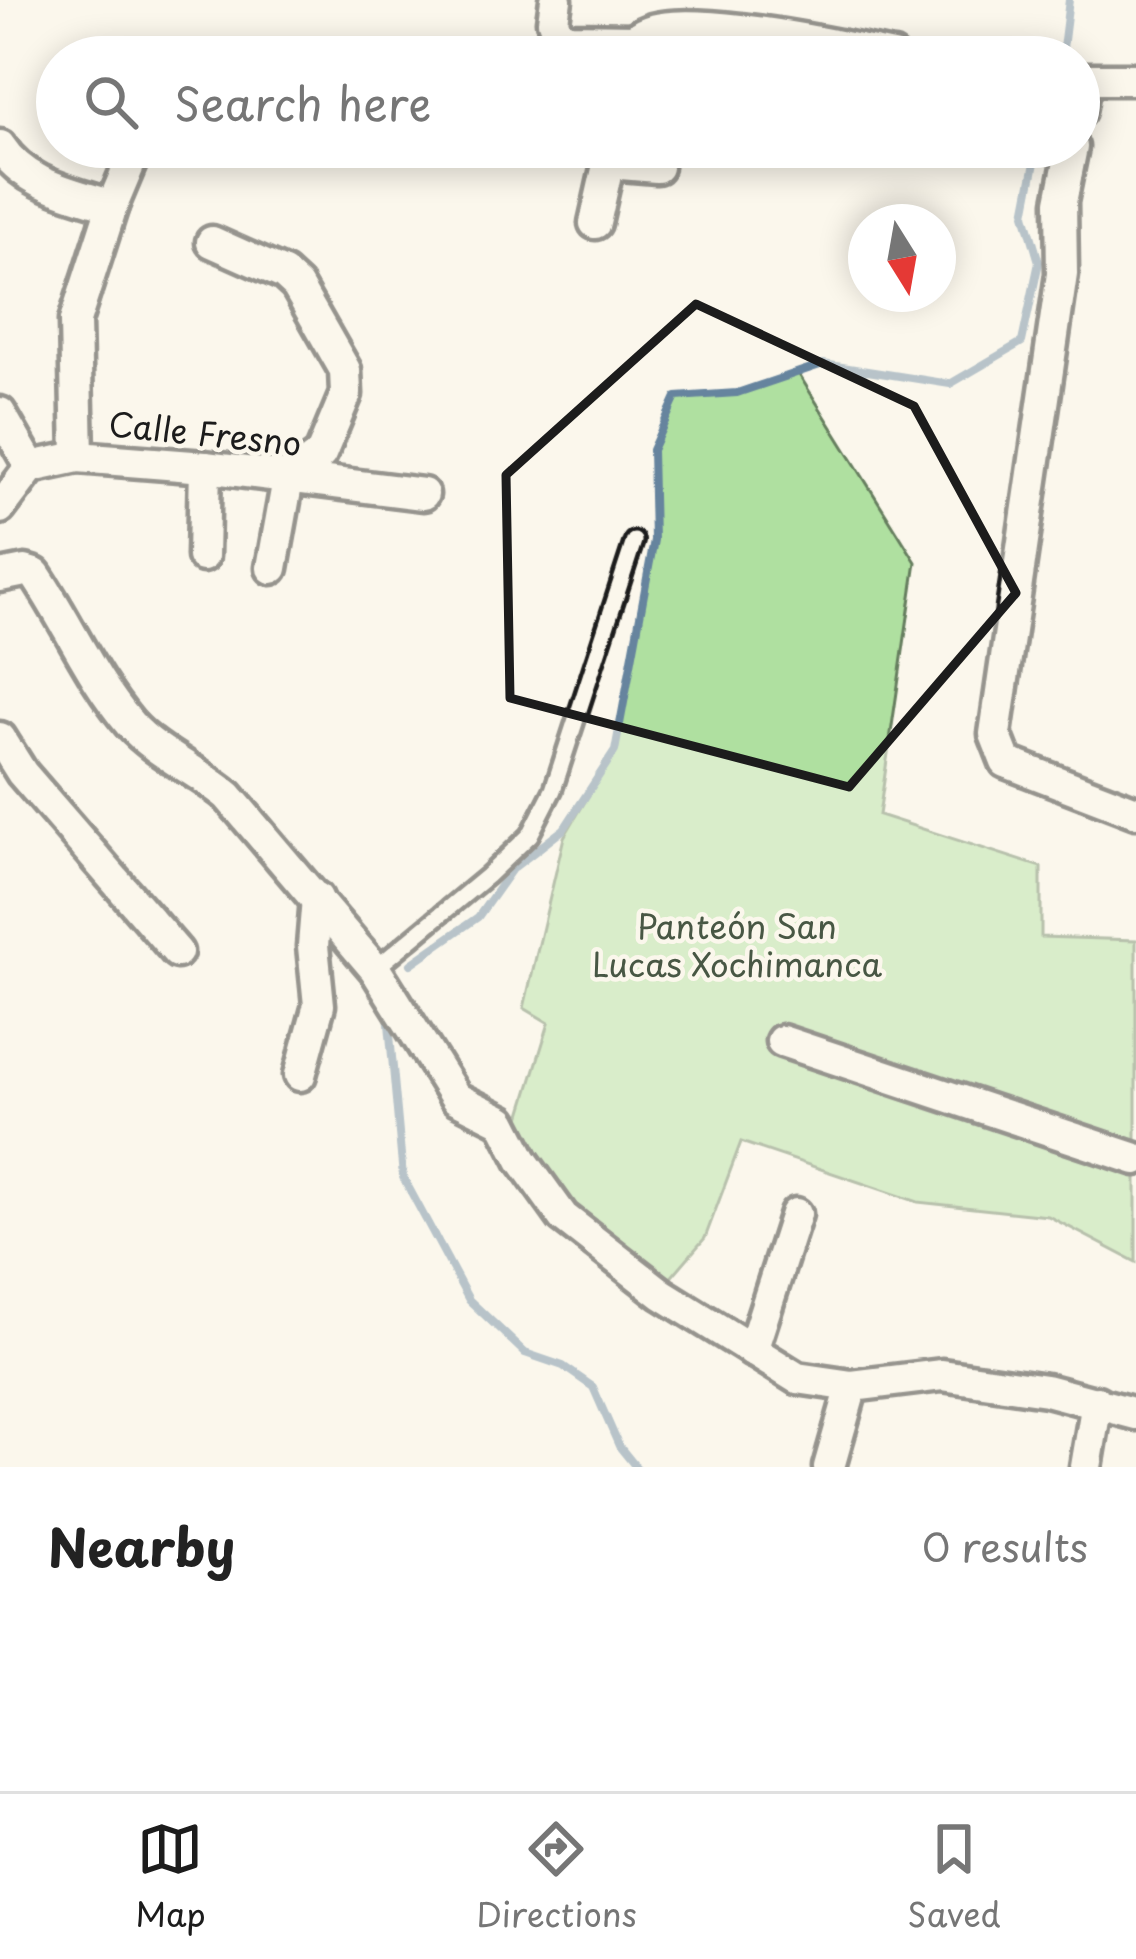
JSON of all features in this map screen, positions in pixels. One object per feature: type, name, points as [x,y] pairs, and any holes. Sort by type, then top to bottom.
[{"type":"street","points":[[556,0],[553,21],[563,36]]},
{"type":"street","points":[[656,36],[674,26],[719,15],[783,36]]},
{"type":"street","points":[[1100,79],[1136,79]]},
{"type":"street","points":[[0,146],[13,166],[30,178],[112,206]]},
{"type":"street","points":[[78,458],[75,321],[128,168]]},
{"type":"street","points":[[595,223],[607,168]]},
{"type":"street","points":[[1068,168],[1061,202],[1062,274],[995,734],[1006,762],[1136,812]]},
{"type":"street","points":[[212,242],[284,274],[297,286],[345,370],[346,394],[321,454],[288,479],[272,568]]},
{"type":"street","points":[[0,508],[31,467],[8,425]]},
{"type":"street","points":[[0,475],[8,425]]},
{"type":"street","name":"Calle Fresno","points":[[31,467],[78,458],[205,467],[423,494]]},
{"type":"street","points":[[203,556],[205,467]]},
{"type":"street","points":[[0,576],[35,574],[77,648],[131,725],[228,796],[375,969],[456,1098],[502,1121],[531,1175],[562,1217],[662,1294],[797,1378],[852,1386],[941,1376],[1096,1402],[1136,1414]]},
{"type":"street","points":[[0,738],[22,773],[177,952]]},
{"type":"street","points":[[300,1075],[319,1005],[313,946],[317,898]]},
{"type":"street","points":[[782,1041],[1136,1159]]},
{"type":"street","points":[[752,1351],[796,1214]]},
{"type":"street","points":[[829,1467],[852,1386]]},
{"type":"street","points":[[1086,1467],[1096,1402]]},
{"type":"lane","points":[[375,969],[530,835],[553,790],[634,542]]},
{"type":"highlighted area","points":[[696,304],[914,406],[1016,593],[849,787],[510,698],[506,475]]},
{"type":"green space","name":"Panteón San Lucas Xochimanca","points":[[798,373],[916,562],[879,815],[1041,867],[1041,937],[1136,940],[1136,1262],[1048,1216],[918,1202],[741,1142],[705,1238],[668,1281],[572,1210],[518,1124],[549,1023],[524,1008],[564,837],[615,751],[654,540],[652,450],[676,397],[737,393]]},
{"type":"waterway","points":[[1064,36],[1069,0]]},
{"type":"waterway","points":[[411,964],[478,917],[512,869],[564,829],[615,751],[654,540],[652,450],[676,397],[737,393],[823,364],[950,384],[1022,342],[1039,262],[1025,214],[1034,168]]},
{"type":"waterway","points":[[388,1013],[403,1177],[469,1300],[525,1353],[563,1366],[593,1387],[619,1446],[636,1467]]}]
